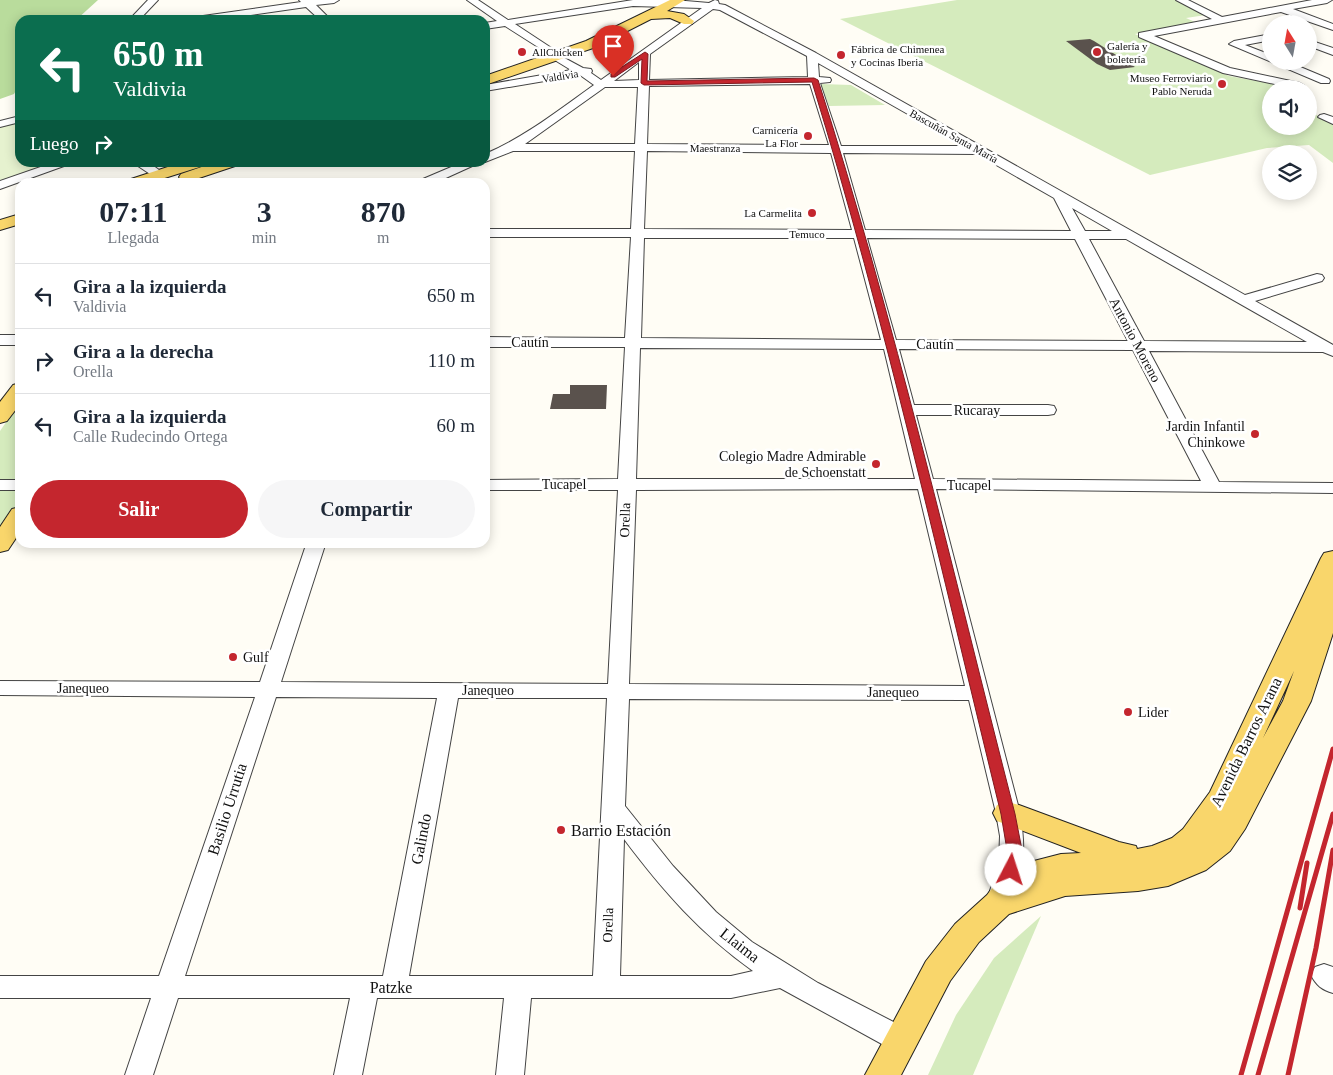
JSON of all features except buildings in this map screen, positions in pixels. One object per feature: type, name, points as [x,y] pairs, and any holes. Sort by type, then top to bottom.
[{"type":"main road","points":[[490,79],[558,53],[569,44],[654,6],[677,1]]},
{"type":"main road","points":[[654,6],[688,21]]},
{"type":"main road","points":[[490,71],[591,44],[654,6]]},
{"type":"main road","points":[[165,178],[203,172],[218,167]]},
{"type":"main road","points":[[0,225],[15,220]]},
{"type":"main road","points":[[0,236],[15,231]]},
{"type":"main road","points":[[0,417],[15,396]]},
{"type":"main road","points":[[0,545],[15,522]]},
{"type":"main road","name":"Avenida Barros Arana","points":[[883,1075],[938,971],[952,951],[982,918],[998,904],[1012,885],[1021,878],[1041,870],[1061,866],[1135,862],[1157,857],[1183,846],[1194,837],[1222,797],[1333,558]]},
{"type":"main road","name":"Avenida Barros Arana","points":[[998,904],[1074,882],[1156,877],[1194,863],[1215,848],[1230,829],[1297,701],[1333,595]]},
{"type":"main road","points":[[1008,814],[1116,854],[1157,857]]},
{"type":"street","points":[[139,15],[154,0]]},
{"type":"street","points":[[227,15],[306,2],[334,0]]},
{"type":"street","points":[[472,0],[601,84],[855,80]]},
{"type":"street","points":[[1181,0],[1221,20]]},
{"type":"street","points":[[1271,80],[1227,71],[1143,35],[1327,0]]},
{"type":"street","name":"Bascuñán Santa María","points":[[677,1],[716,2],[1329,349]]},
{"type":"street","points":[[306,2],[320,15]]},
{"type":"street","points":[[490,156],[512,148],[716,2]]},
{"type":"street","points":[[490,25],[633,3],[654,6],[732,2]]},
{"type":"street","points":[[1266,3],[1333,27]]},
{"type":"street","points":[[1222,39],[1262,55]]},
{"type":"street","points":[[1234,44],[1262,39]]},
{"type":"street","points":[[1318,46],[1333,52]]},
{"type":"street","points":[[812,55],[814,80],[836,149],[890,344],[1008,814],[1014,850],[1011,870],[998,904]]},
{"type":"street","name":"Valdivia","points":[[490,87],[604,68],[640,58]]},
{"type":"street","name":"Orella","points":[[606,987],[644,83],[640,58]]},
{"type":"street","points":[[1301,70],[1329,80]]},
{"type":"street","points":[[0,124],[15,120]]},
{"type":"street","name":"Maestranza","points":[[512,148],[979,150]]},
{"type":"street","points":[[21,178],[54,167]]},
{"type":"street","points":[[146,167],[165,178]]},
{"type":"street","points":[[439,178],[464,167]]},
{"type":"street","points":[[0,185],[15,180]]},
{"type":"street","name":"Antonio Moreno","points":[[1059,195],[1212,486]]},
{"type":"street","name":"Temuco","points":[[490,233],[1129,235]]},
{"type":"street","points":[[1243,300],[1317,278]]},
{"type":"street","points":[[0,340],[15,340]]},
{"type":"street","name":"Cautín","points":[[490,342],[1138,345],[1329,349]]},
{"type":"street","name":"Rucaray","points":[[906,410],[1048,410]]},
{"type":"street","points":[[0,485],[15,484]]},
{"type":"street","name":"Tucapel","points":[[490,484],[925,484],[1333,488]]},
{"type":"street","name":"Basilio Urrutia","points":[[139,1075],[315,548]]},
{"type":"street","name":"Janequeo","points":[[0,688],[977,693]]},
{"type":"street","name":"Galindo","points":[[394,987],[449,690]]},
{"type":"street","name":"Llaima","points":[[613,808],[678,889],[722,933],[781,976],[901,1040]]},
{"type":"street","name":"Patzke","points":[[0,987],[731,987],[781,976]]},
{"type":"street","points":[[348,1075],[366,987]]},
{"type":"street","points":[[510,1075],[519,987]]},
{"type":"green space","points":[[0,0],[98,0],[82,15],[15,15],[15,92],[0,99]]},
{"type":"green space","points":[[957,0],[1175,0],[1206,15],[1186,18],[1195,22],[1135,34],[1229,76],[1262,82],[1262,135],[1317,135],[1317,115],[1333,122],[1333,163],[1317,151],[1317,145],[1262,145],[1262,149],[1150,175],[840,19]]},
{"type":"green space","points":[[821,84],[851,85],[885,105],[829,106]]},
{"type":"green space","points":[[15,123],[15,167],[53,167],[0,184],[0,126]]},
{"type":"green space","points":[[15,409],[15,507],[0,530],[0,431]]},
{"type":"green space","points":[[1041,916],[973,1075],[928,1075],[956,1015],[994,958]]},
{"type":"railway","points":[[1241,1075],[1333,749]]},
{"type":"railway","points":[[1258,1075],[1333,814]]},
{"type":"railway","points":[[1288,1075],[1316,948],[1333,850]]},
{"type":"railway","points":[[1300,908],[1307,863]]},
{"type":"place","name":"AllChicken","points":[[522,52]]},
{"type":"place","name":"Galería y boletería","points":[[1097,52]]},
{"type":"place","name":"Fábrica de Chimenea y Cocinas Iberia","points":[[841,55]]},
{"type":"place","name":"Museo Ferroviario Pablo Neruda","points":[[1222,84]]},
{"type":"place","name":"Carnicería La Flor","points":[[808,136]]},
{"type":"place","name":"La Carmelita","points":[[812,213]]},
{"type":"place","name":"Jardin Infantil Chinkowe","points":[[1255,434]]},
{"type":"place","name":"Colegio Madre Admirable de Schoenstatt","points":[[876,464]]},
{"type":"place","name":"Gulf","points":[[233,657]]},
{"type":"place","name":"Lider","points":[[1128,712]]},
{"type":"place","name":"Barrio Estación","points":[[561,830]]},
{"type":"route","points":[[613,76],[645,54],[644,83],[814,80],[836,149],[890,344],[1008,814],[1014,850],[1011,870]]}]
